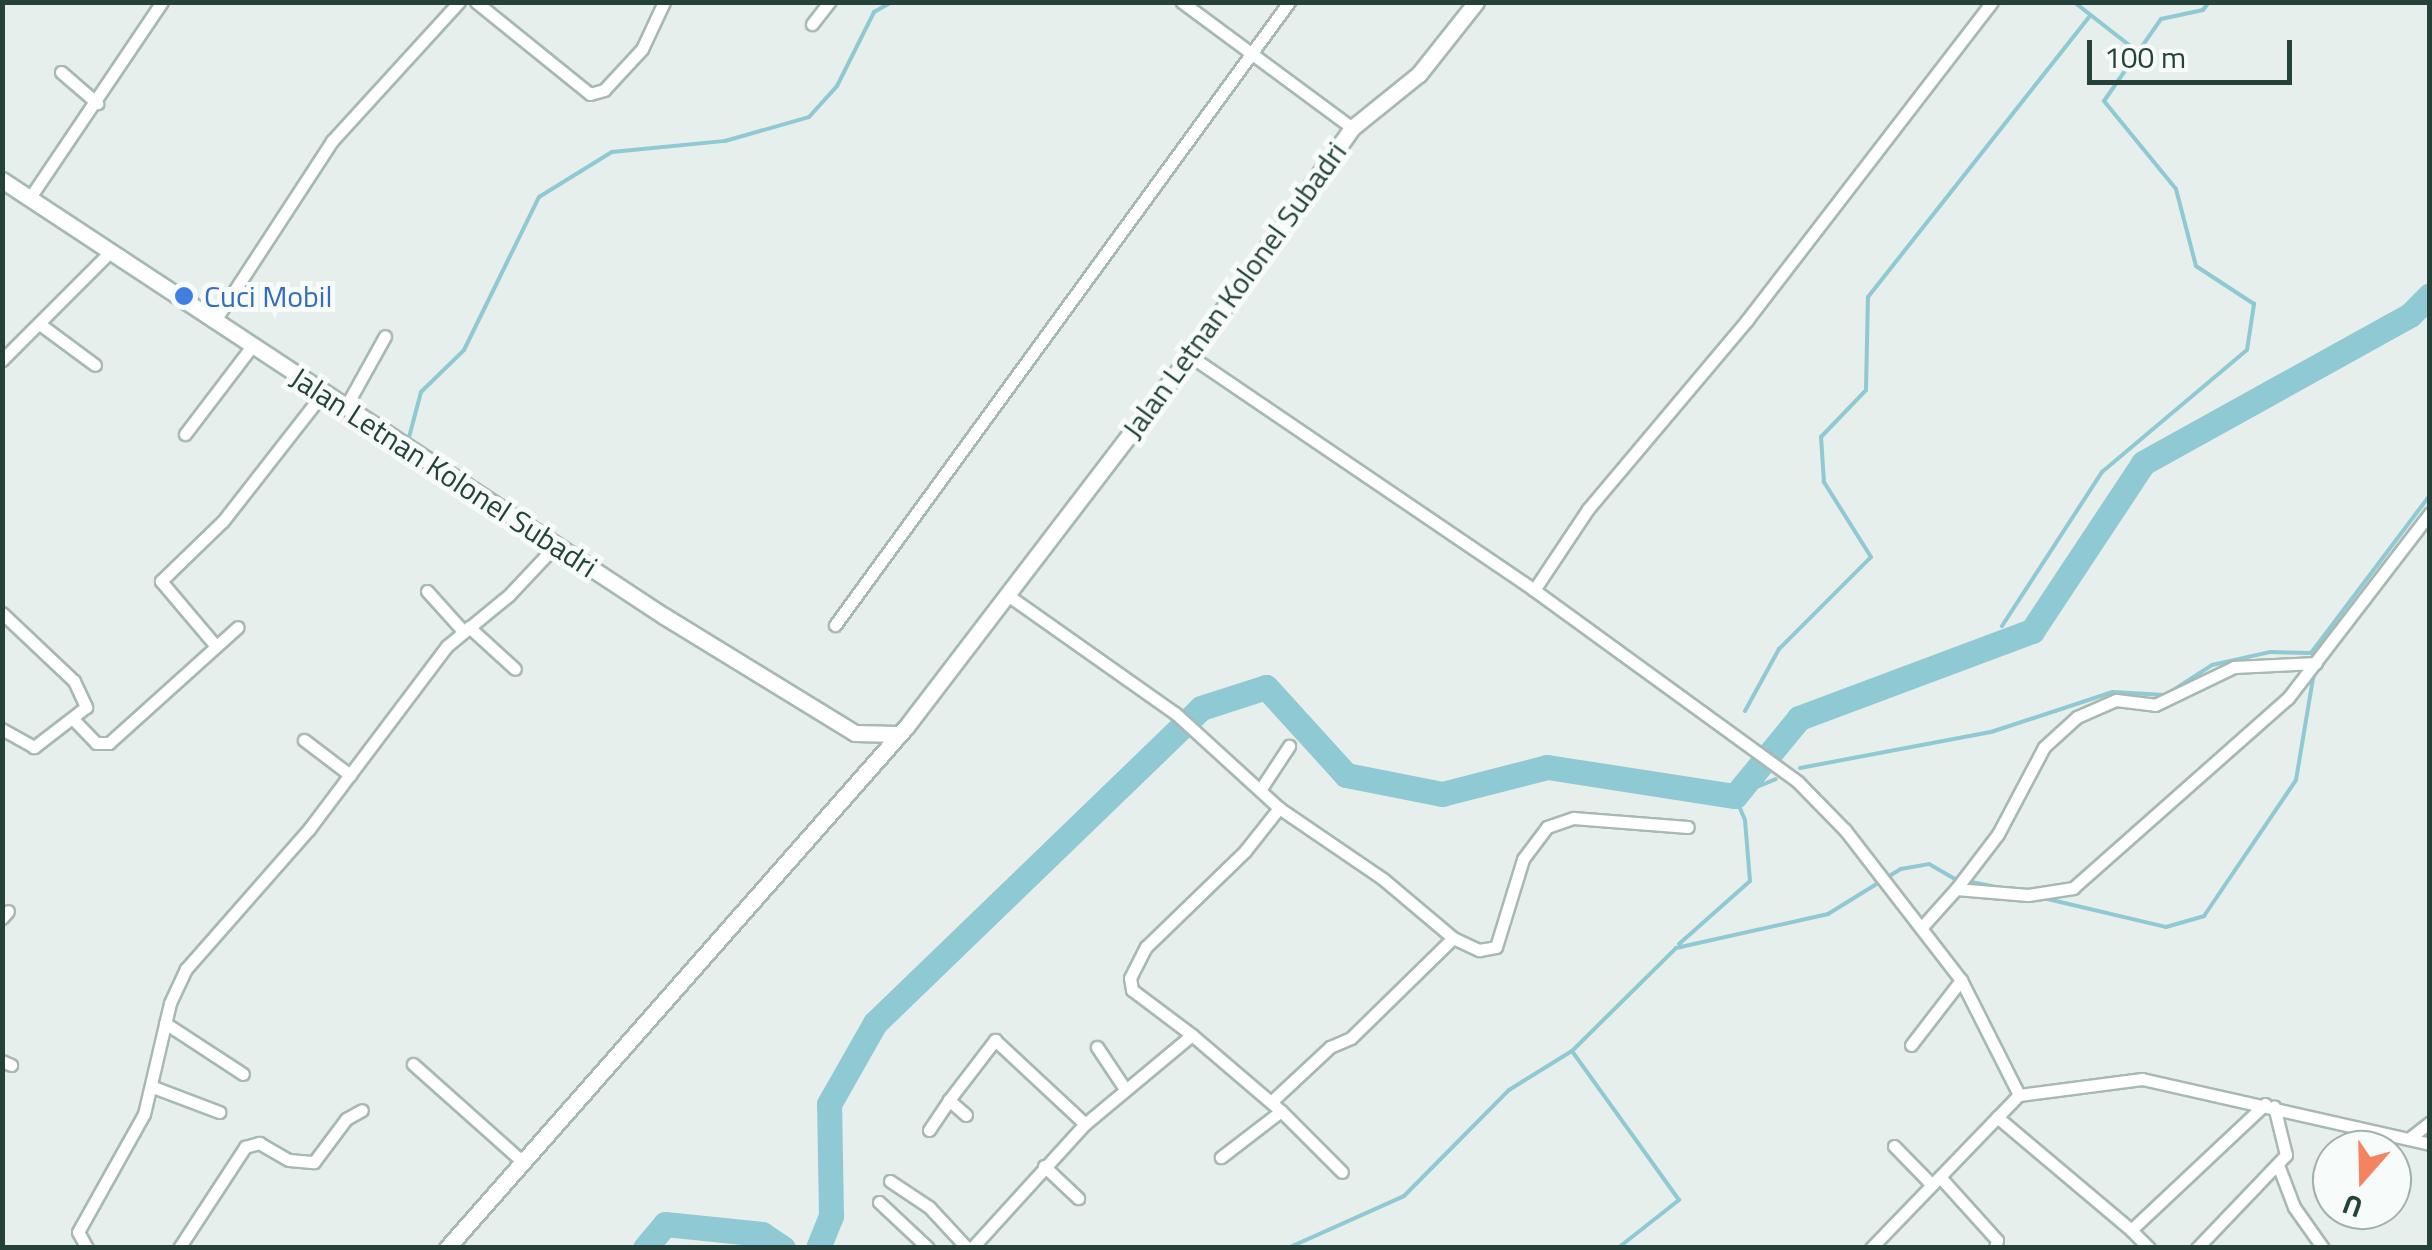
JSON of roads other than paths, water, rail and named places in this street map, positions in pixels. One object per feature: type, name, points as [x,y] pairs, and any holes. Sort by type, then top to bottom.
[{"type":"main road","name":"Jalan Letnan Kolonel Subadri","points":[[448,1248],[878,759],[1190,356],[1352,128],[1420,74],[1476,2]]},
{"type":"main road","name":"Jalan Letnan Kolonel Subadri","points":[[2,180],[108,254],[555,546],[855,733]]},
{"type":"main road","points":[[855,733],[898,734]]},
{"type":"main road","points":[[855,733],[878,759]]},
{"type":"street","points":[[29,199],[97,103],[132,38],[162,2]]},
{"type":"street","points":[[214,322],[332,141],[459,2]]},
{"type":"street","points":[[476,2],[590,94],[615,80],[642,50],[664,2]]},
{"type":"street","points":[[812,24],[829,2]]},
{"type":"street","points":[[1182,2],[1352,128]]},
{"type":"street","points":[[835,626],[1082,278],[1254,56],[1289,2]]},
{"type":"street","points":[[1534,590],[1588,509],[1748,320],[1992,2]]},
{"type":"street","points":[[61,72],[97,103]]},
{"type":"street","points":[[2,360],[42,325],[108,254]]},
{"type":"street","points":[[42,325],[95,365]]},
{"type":"street","points":[[345,408],[386,336]]},
{"type":"street","points":[[185,434],[252,346]]},
{"type":"street","points":[[1190,356],[1534,590],[1781,768],[1845,830],[1960,980],[2019,1095]]},
{"type":"street","points":[[215,645],[161,581],[244,496],[323,393]]},
{"type":"street","points":[[1956,889],[2028,895],[2073,888],[2156,809],[2251,736],[2316,663],[2430,513]]},
{"type":"street","points":[[86,1248],[78,1232],[129,1148],[153,1087],[165,1023],[186,969],[350,775],[466,629],[555,546]]},
{"type":"street","points":[[428,591],[515,670]]},
{"type":"street","points":[[1006,594],[1174,713],[1279,808],[1384,879],[1453,938],[1485,951],[1496,947],[1523,859],[1546,827],[1573,818],[1688,827]]},
{"type":"street","points":[[2,613],[74,681],[86,707],[34,747],[2,729]]},
{"type":"street","points":[[74,720],[96,743],[109,743],[238,626]]},
{"type":"street","points":[[1921,928],[1998,834],[2044,747],[2077,718],[2116,700],[2155,705],[2234,667],[2316,663]]},
{"type":"street","points":[[304,740],[350,775]]},
{"type":"street","points":[[1260,790],[1289,746]]},
{"type":"street","points":[[1279,808],[1245,850],[1146,947],[1130,978],[1132,990],[1272,1101],[1342,1172]]},
{"type":"street","points":[[1272,1101],[1330,1047],[1351,1038],[1453,938]]},
{"type":"street","points":[[1911,1045],[1960,980]]},
{"type":"street","points":[[165,1023],[243,1074]]},
{"type":"street","points":[[890,1181],[930,1207],[969,1248],[1085,1124],[1192,1036]]},
{"type":"street","points":[[928,1130],[995,1040],[1085,1124]]},
{"type":"street","points":[[1097,1047],[1125,1089]]},
{"type":"street","points":[[413,1064],[524,1163]]},
{"type":"street","points":[[1870,1248],[2019,1095],[2142,1079],[2380,1130]]},
{"type":"street","points":[[153,1087],[219,1112]]},
{"type":"street","points":[[949,1100],[966,1115]]},
{"type":"street","points":[[2197,1248],[2278,1164],[2287,1149],[2270,1105]]},
{"type":"street","points":[[2132,1230],[2270,1105]]},
{"type":"street","points":[[179,1248],[245,1147],[259,1143],[289,1160],[314,1162],[346,1119],[362,1110]]},
{"type":"street","points":[[1221,1157],[1281,1112]]},
{"type":"street","points":[[1997,1117],[2149,1248]]},
{"type":"street","points":[[1894,1146],[1996,1240],[1995,1248]]},
{"type":"street","points":[[2278,1164],[2294,1207],[2324,1248]]},
{"type":"street","points":[[1044,1166],[1078,1198]]},
{"type":"street","points":[[879,1202],[928,1248]]},
{"type":"waterway","points":[[408,441],[421,392],[464,350],[539,197],[612,152],[725,141],[809,117],[837,86],[874,12],[892,2]]},
{"type":"waterway","points":[[2074,2],[2138,52]]},
{"type":"waterway","points":[[2002,626],[2102,472],[2247,350],[2254,304],[2196,266],[2176,189],[2104,101],[2161,19],[2203,10],[2209,2]]},
{"type":"waterway","points":[[1745,711],[1779,649],[1871,557],[1824,482],[1821,437],[1866,390],[1868,297],[2089,17]]},
{"type":"waterway","points":[[818,1248],[831,1216],[829,1104],[875,1023],[1201,708],[1266,687],[1346,775],[1442,794],[1547,767],[1735,796],[1799,718],[2032,631],[2143,463],[2410,315],[2430,295]]},
{"type":"waterway","points":[[2172,691],[2212,665],[2270,652],[2311,653],[2430,495]]},
{"type":"waterway","points":[[2039,897],[2166,927],[2204,916],[2296,780],[2315,667]]},
{"type":"waterway","points":[[1800,768],[1991,732],[2113,692],[2164,695]]},
{"type":"waterway","points":[[1679,944],[1750,881],[1745,820],[1735,796],[1776,779]]},
{"type":"waterway","points":[[1618,1248],[1679,1200],[1572,1051],[1676,948],[1828,914],[1901,869],[1929,864],[1957,880]]},
{"type":"waterway","points":[[1966,881],[2001,888]]},
{"type":"waterway","points":[[1288,1248],[1404,1196],[1509,1090],[1572,1051]]},
{"type":"waterway","points":[[645,1248],[665,1224],[762,1234],[783,1248]]},
{"type":"place","name":"Cuci Mobil","points":[[184,296]]}]
